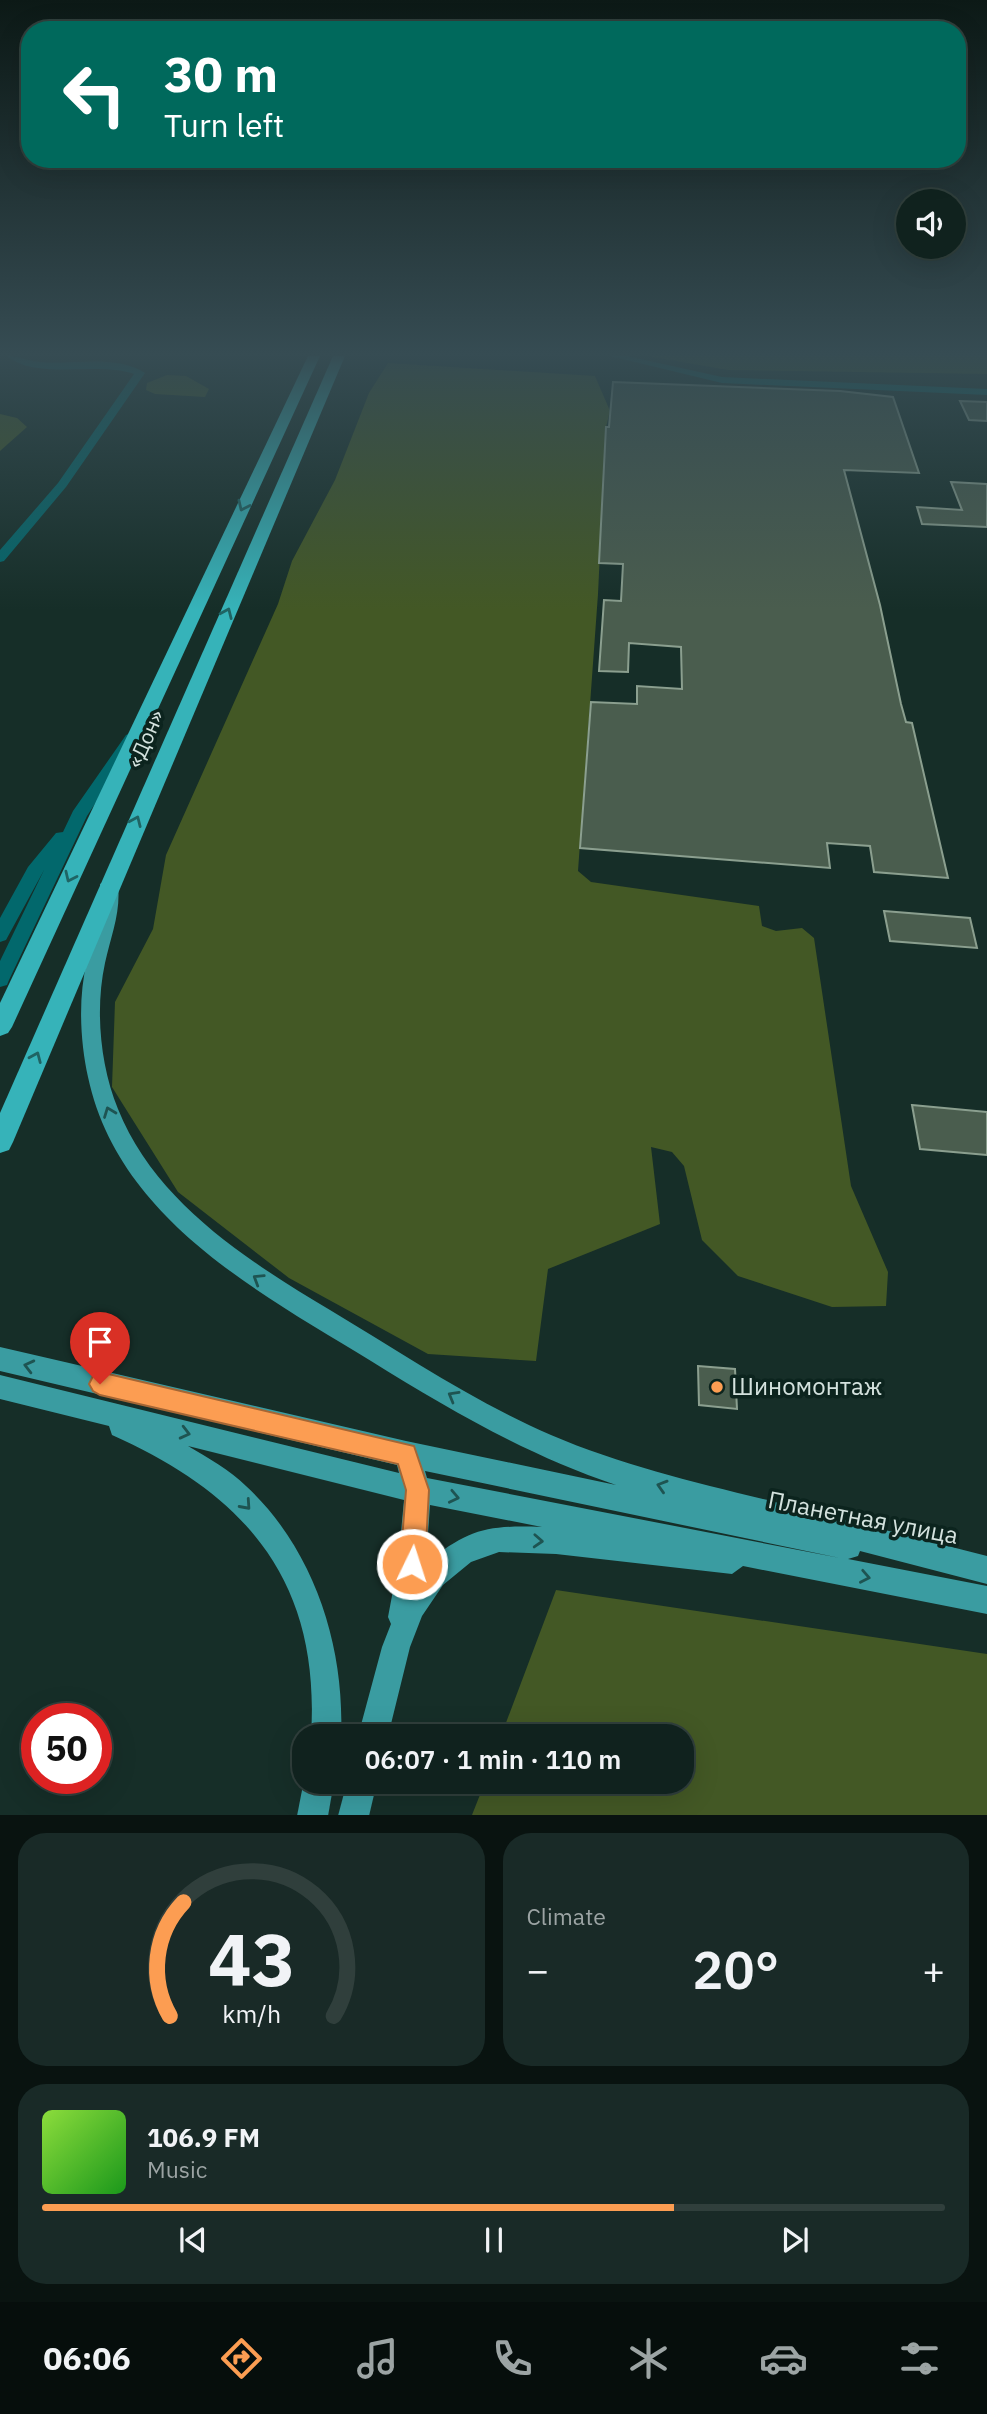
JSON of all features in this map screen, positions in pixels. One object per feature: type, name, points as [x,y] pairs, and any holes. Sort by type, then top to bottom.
[{"type":"highway","name":"«Дон»","points":[[0,1027],[274,441]]},
{"type":"highway","name":"«Дон»","points":[[0,1142],[302,441]]},
{"type":"main road","points":[[109,884],[113,907],[94,974],[93,1021],[96,1074],[109,1113],[128,1154],[165,1202],[249,1274],[407,1370],[549,1447],[660,1486],[987,1572]]},
{"type":"main road","points":[[0,1152],[25,1084]]},
{"type":"main road","name":"Планетная улица","points":[[0,1359],[406,1454],[727,1522],[987,1572]]},
{"type":"main road","points":[[0,1387],[418,1490],[987,1600]]},
{"type":"main road","points":[[59,1401],[145,1436],[184,1460],[236,1494],[273,1536],[303,1589],[321,1655],[328,1724]]},
{"type":"main road","points":[[376,1724],[396,1647],[412,1564],[418,1490],[406,1454]]},
{"type":"main road","points":[[396,1647],[412,1607],[433,1575],[463,1551],[499,1539],[556,1541],[816,1567]]},
{"type":"main road","points":[[312,1815],[316,1794]]},
{"type":"main road","points":[[353,1815],[359,1794]]},
{"type":"street","points":[[0,558],[62,485],[93,441]]},
{"type":"street","points":[[0,935],[34,871],[79,815],[140,727]]},
{"type":"street","points":[[0,980],[79,815]]},
{"type":"green space","points":[[0,441],[12,441],[0,451]]},
{"type":"green space","points":[[350,441],[605,441],[598,594],[578,871],[591,882],[759,906],[762,926],[776,931],[802,928],[814,938],[851,1186],[888,1272],[886,1306],[832,1307],[738,1276],[702,1240],[684,1166],[672,1152],[651,1147],[660,1224],[548,1269],[536,1361],[428,1354],[289,1278],[178,1192],[112,1087],[115,1002],[153,929],[166,855],[278,604],[292,561],[335,480]]},
{"type":"green space","points":[[556,1590],[987,1654],[987,1815],[472,1815],[480,1794],[694,1794],[694,1724],[506,1724]]},
{"type":"building","points":[[605,441],[908,441],[919,473],[844,470],[880,605],[901,704],[906,722],[912,723],[948,878],[874,872],[870,846],[827,843],[830,868],[580,848],[591,702],[637,704],[637,686],[682,689],[681,647],[629,643],[628,672],[599,671],[604,600],[621,601],[623,564],[599,563]]},
{"type":"building","points":[[951,482],[987,484],[987,527],[922,524],[917,507],[962,510]]},
{"type":"building","points":[[884,911],[970,918],[977,948],[890,941]]},
{"type":"building","points":[[912,1105],[987,1112],[987,1155],[920,1149]]},
{"type":"building","name":"Шиномонтаж","points":[[698,1366],[735,1369],[737,1409],[699,1405]]},
{"type":"place","name":"Шиномонтаж","points":[[717,1387]]},
{"type":"route","points":[[100,1384],[406,1454],[418,1490],[412,1564]]}]
